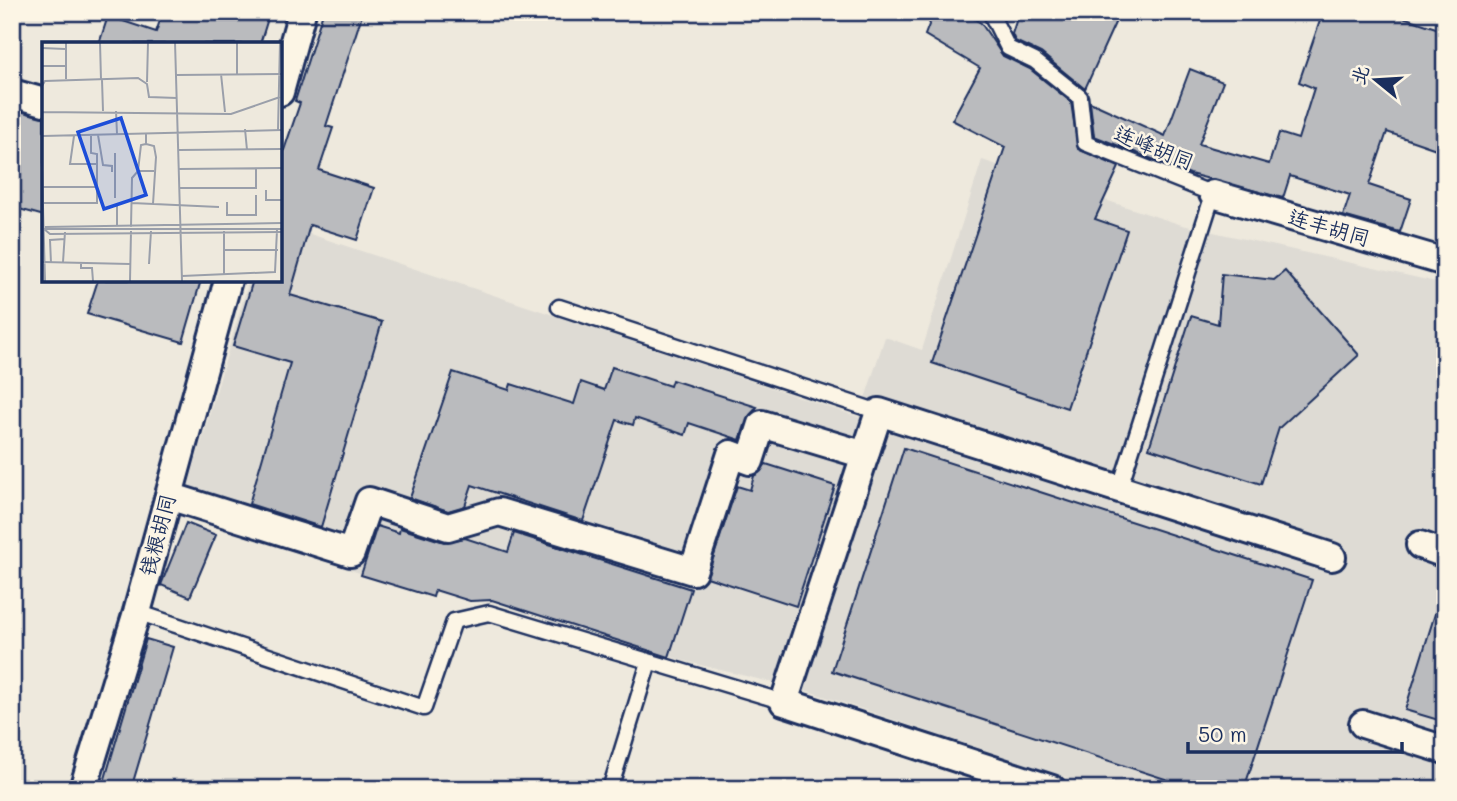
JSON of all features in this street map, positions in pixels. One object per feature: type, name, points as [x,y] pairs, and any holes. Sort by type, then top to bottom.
[{"type":"street","points":[[282,85],[302,12]]},
{"type":"street","points":[[12,93],[42,101]]},
{"type":"street","name":"连丰胡同","points":[[1213,194],[1445,262]]},
{"type":"street","name":"钱粮胡同","points":[[83,789],[137,612],[228,282]]},
{"type":"street","points":[[1045,788],[783,702],[880,412],[1332,557]]},
{"type":"street","points":[[169,496],[351,553],[369,501],[448,527],[499,512],[693,571],[731,454],[750,461],[762,424],[865,455]]},
{"type":"street","points":[[1363,724],[1445,750]]},
{"type":"lane","name":"连峰胡同","points":[[989,13],[1009,48],[1035,61],[1080,97],[1085,143],[1213,194]]},
{"type":"lane","points":[[1118,490],[1213,194]]},
{"type":"lane","points":[[559,307],[880,412]]},
{"type":"lane","points":[[137,612],[425,708],[454,621],[489,613],[783,702]]},
{"type":"lane","points":[[610,789],[649,662]]},
{"type":"shaded area","points":[[982,160],[1182,225],[1445,284],[1445,789],[1101,789],[811,692],[684,661],[492,600],[470,601],[436,590],[433,597],[180,514],[248,282],[282,282],[282,225],[859,417],[885,337],[922,350]]},
{"type":"building","points":[[163,12],[270,12],[261,42],[100,42],[108,16],[156,32]]},
{"type":"building","points":[[323,12],[363,12],[326,126],[333,128],[319,170],[374,188],[357,240],[310,225],[290,295],[382,322],[321,527],[249,504],[290,363],[233,346],[252,282],[282,282],[282,156],[300,103],[295,101]]},
{"type":"building","points":[[934,12],[962,12],[981,23],[1003,56],[1030,69],[1071,102],[1078,149],[1119,167],[1095,219],[1127,230],[1067,408],[932,363],[1005,147],[952,120],[980,68],[925,35]]},
{"type":"building","points":[[1019,12],[1074,12],[1090,20],[1093,12],[1120,12],[1085,89],[1041,53],[1015,41],[1012,34]]},
{"type":"building","points":[[1323,12],[1388,12],[1445,31],[1445,152],[1387,132],[1369,185],[1411,199],[1400,232],[1343,216],[1350,195],[1290,176],[1283,198],[1190,174],[1094,136],[1090,102],[1165,136],[1190,69],[1223,82],[1199,144],[1269,164],[1279,133],[1298,139],[1314,88],[1299,82]]},
{"type":"building","points":[[12,109],[42,116],[42,215],[12,207]]},
{"type":"building","points":[[1285,271],[1359,355],[1279,428],[1261,484],[1149,448],[1191,316],[1218,324],[1222,274],[1274,280]]},
{"type":"building","points":[[97,282],[200,282],[183,342],[87,314]]},
{"type":"building","points":[[612,367],[670,386],[672,380],[757,407],[747,419],[740,440],[689,423],[685,435],[635,418],[633,425],[617,420],[583,521],[472,485],[465,506],[448,511],[410,498],[453,372],[509,390],[511,384],[574,404],[581,382],[604,390]]},
{"type":"building","points":[[904,448],[1312,580],[1244,789],[1196,789],[832,671]]},
{"type":"building","points":[[766,464],[835,486],[796,606],[707,577],[737,486],[750,490],[754,476]]},
{"type":"building","points":[[186,523],[216,535],[190,597],[161,585]]},
{"type":"building","points":[[377,526],[399,533],[400,528],[444,542],[465,538],[508,552],[514,533],[691,589],[669,657],[492,600],[470,601],[435,590],[433,597],[361,575]]},
{"type":"building","points":[[1439,601],[1445,602],[1445,722],[1405,710]]},
{"type":"building","points":[[146,639],[173,647],[131,789],[102,789]]}]
